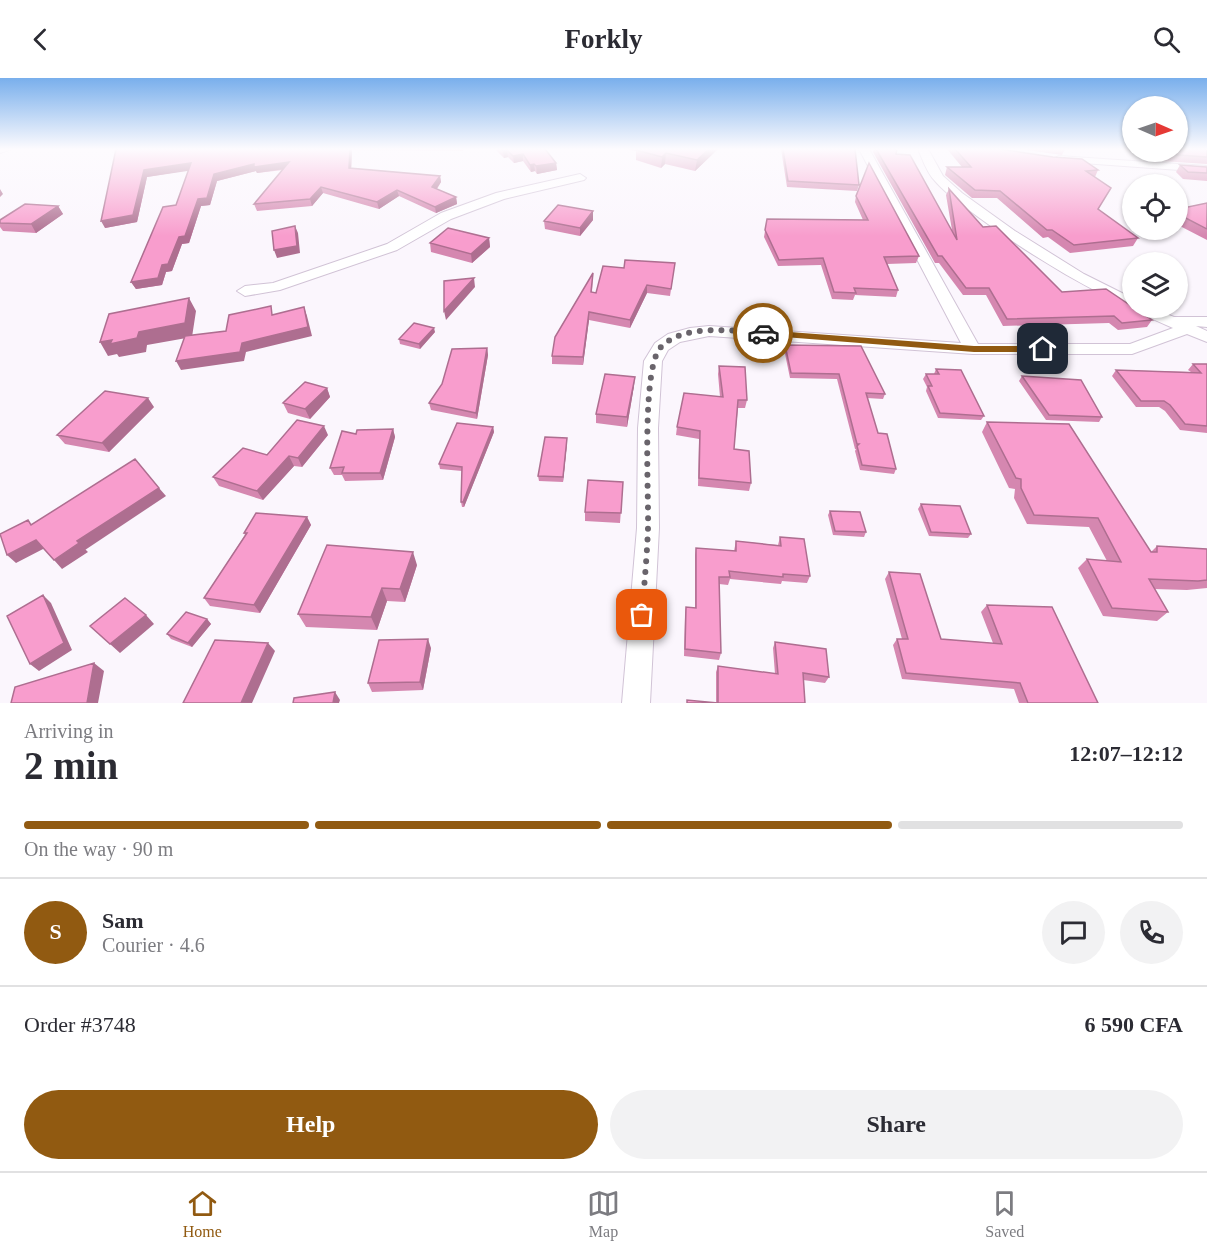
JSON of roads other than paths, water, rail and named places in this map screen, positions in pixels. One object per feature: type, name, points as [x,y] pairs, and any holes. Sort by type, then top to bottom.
[{"type":"street","points":[[244,291],[275,287],[392,247],[446,216],[500,196],[579,178]]},
{"type":"street","points":[[880,178],[974,349]]},
{"type":"street","points":[[938,178],[958,196],[1010,234],[1079,277],[1122,299]]},
{"type":"street","points":[[1161,318],[1207,337]]},
{"type":"street","points":[[1168,321],[1207,322]]},
{"type":"street","points":[[636,703],[648,528],[648,428],[653,361],[661,347],[674,338],[709,331],[974,349],[1132,349],[1186,329]]}]
